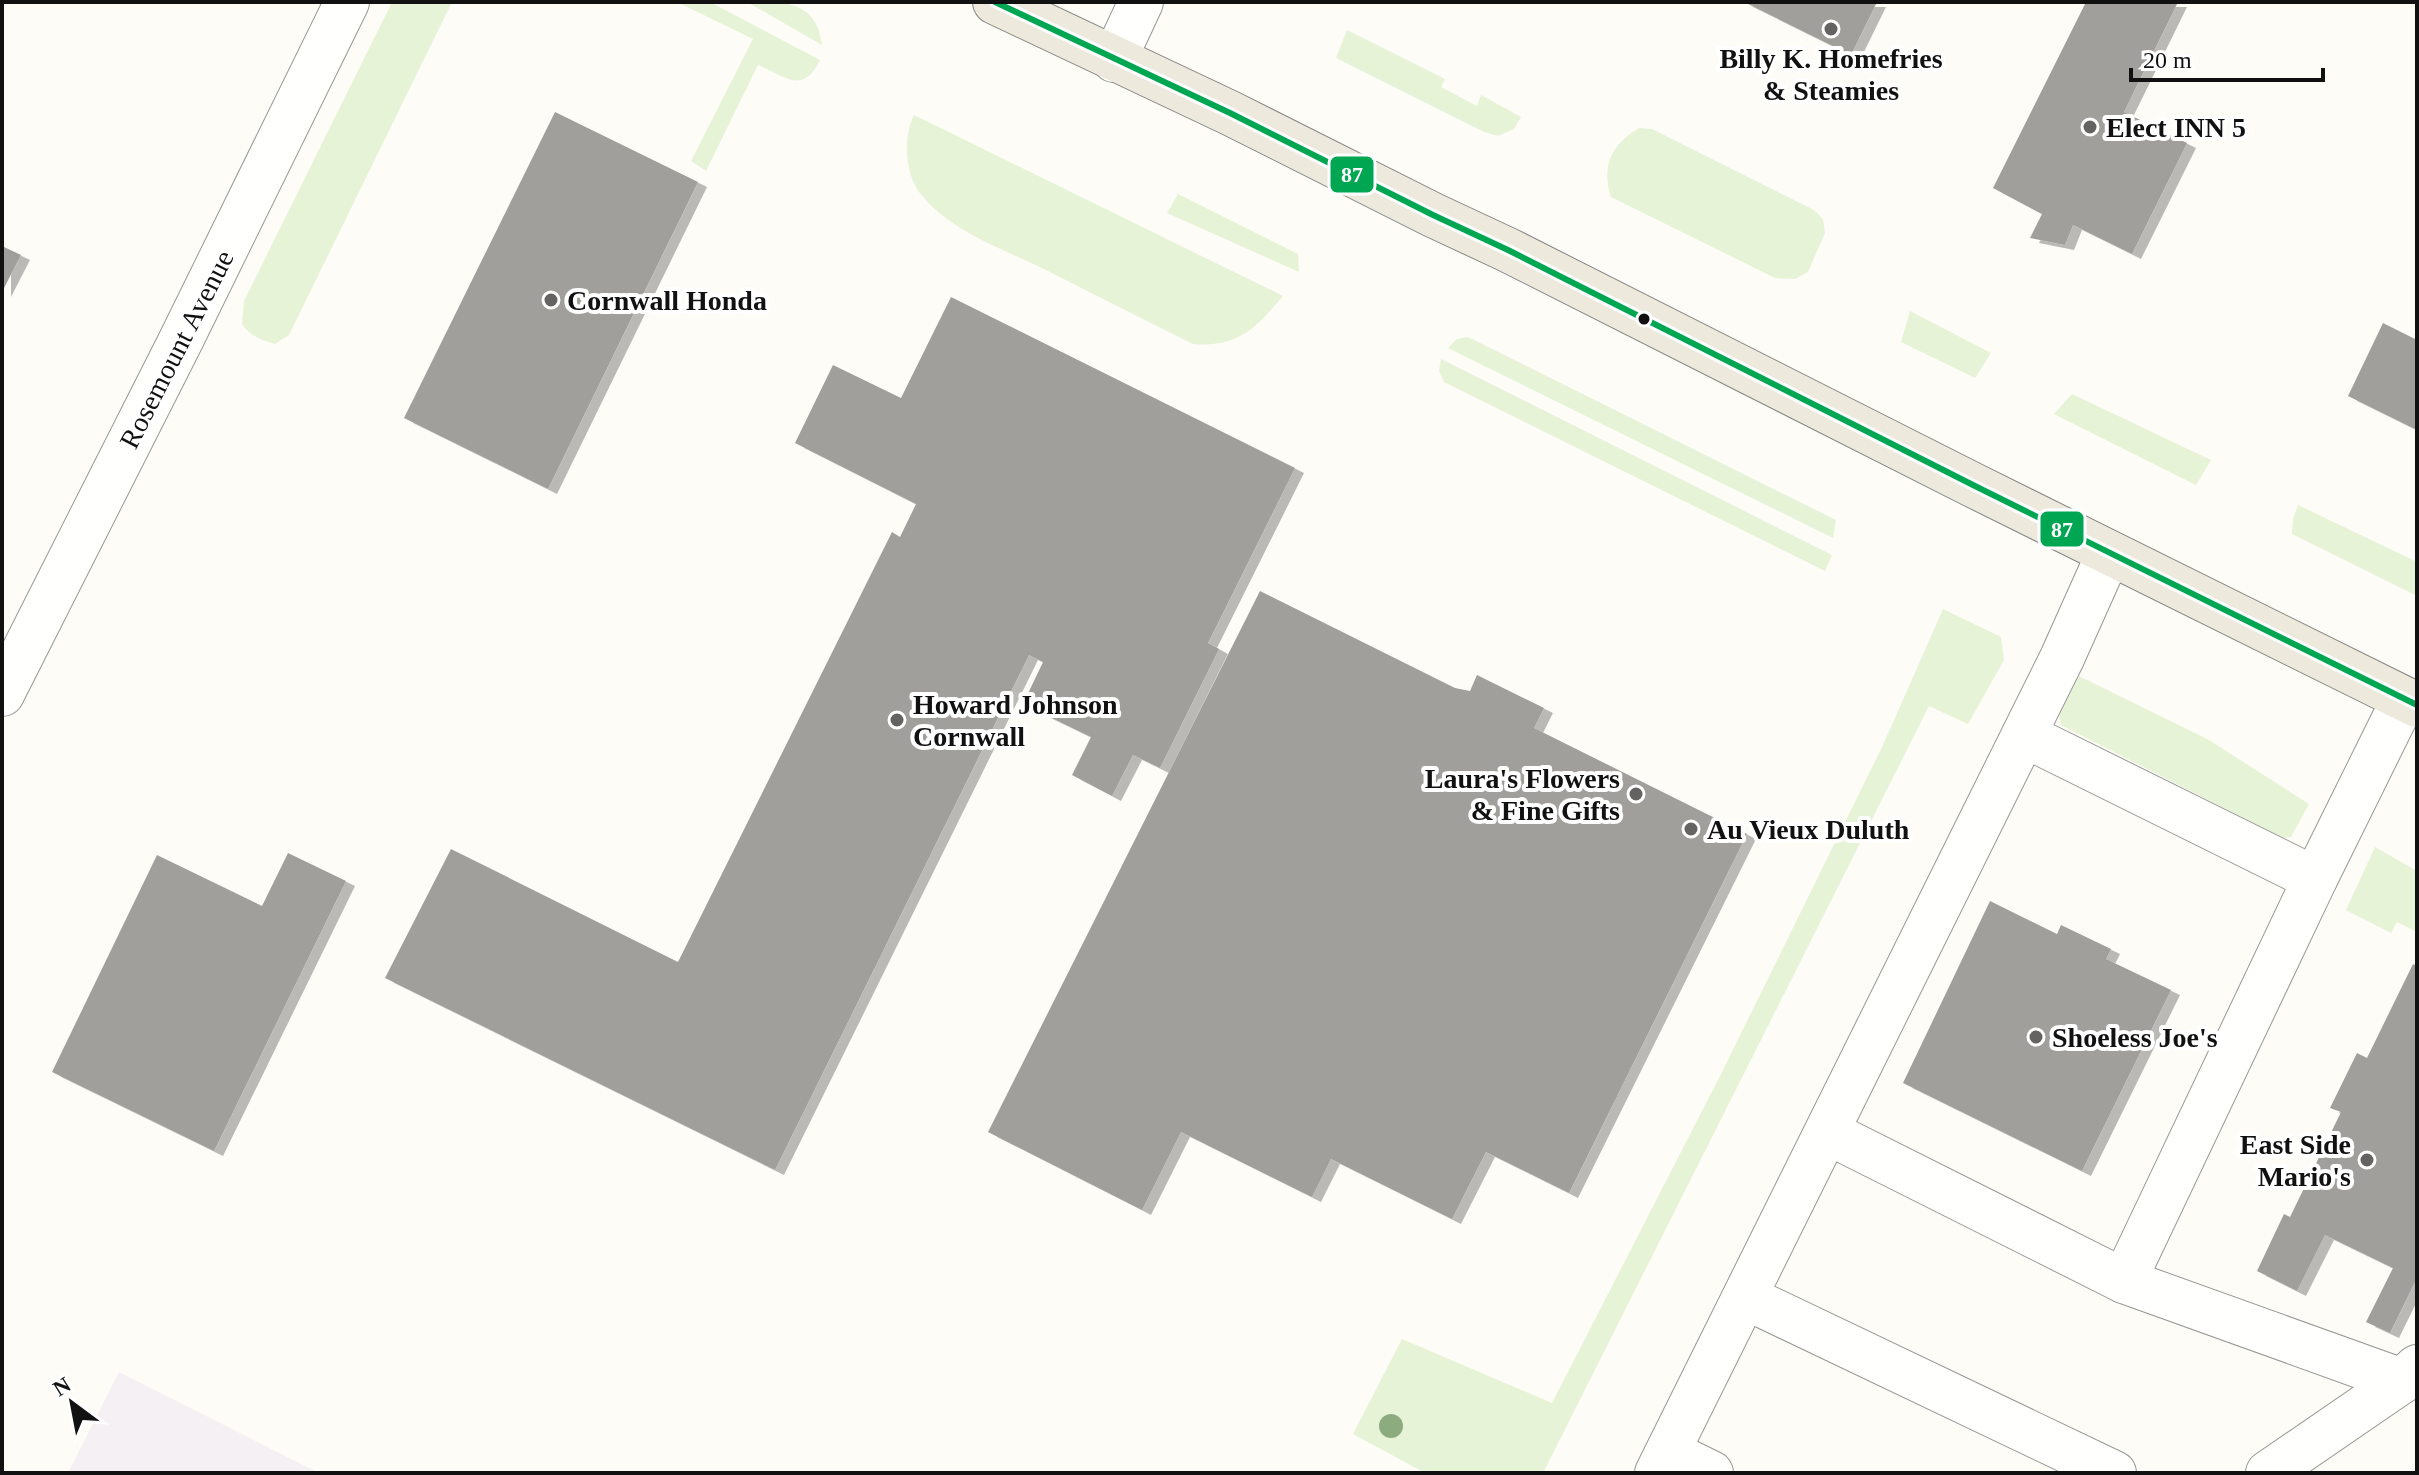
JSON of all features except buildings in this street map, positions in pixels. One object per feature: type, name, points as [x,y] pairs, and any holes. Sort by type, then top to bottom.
[{"type":"main road","points":[[995,2],[1508,250],[2411,702]]},
{"type":"street","name":"Rosemount Avenue","points":[[2,694],[347,2]]},
{"type":"street","points":[[1114,60],[1141,2]]},
{"type":"street","points":[[1711,1473],[1663,1463],[2024,735],[2109,553]]},
{"type":"street","points":[[2124,1281],[2315,879],[2411,702]]},
{"type":"street","points":[[2024,735],[2315,879]]},
{"type":"street","points":[[1827,1132],[2124,1281],[2409,1374]]},
{"type":"street","points":[[1745,1297],[2114,1473]]},
{"type":"street","points":[[2268,1473],[2409,1374]]},
{"type":"shaded area","points":[[119,1372],[319,1473],[68,1473]]},
{"type":"green space","points":[[392,2],[452,2],[289,335],[275,344],[265,341],[252,335],[242,324],[244,301]]},
{"type":"green space","points":[[677,2],[710,2],[820,60],[807,78],[800,80],[785,78],[758,65],[706,171],[691,161],[753,39]]},
{"type":"green space","points":[[747,2],[786,4],[806,12],[819,30],[822,45]]},
{"type":"green space","points":[[1347,30],[1445,79],[1441,87],[1477,106],[1481,95],[1521,117],[1514,129],[1498,136],[1484,132],[1336,58]]},
{"type":"green space","points":[[914,115],[1283,296],[1245,334],[1222,343],[1193,344],[977,237],[945,218],[919,192],[911,175],[907,144]]},
{"type":"green space","points":[[1639,128],[1652,129],[1814,210],[1823,219],[1825,233],[1808,272],[1795,279],[1775,278],[1611,197],[1607,176],[1611,157],[1621,142]]},
{"type":"green space","points":[[1178,194],[1298,254],[1299,272],[1167,213]]},
{"type":"green space","points":[[1910,311],[1991,353],[1975,378],[1901,342]]},
{"type":"green space","points":[[1468,337],[1836,520],[1833,538],[1448,348],[1457,339]]},
{"type":"green space","points":[[1441,359],[1832,555],[1825,571],[1444,382],[1439,371]]},
{"type":"green space","points":[[2072,394],[2211,460],[2196,485],[2054,414]]},
{"type":"green space","points":[[2298,505],[2417,562],[2417,596],[2292,534]]},
{"type":"green space","points":[[1943,609],[2001,637],[2004,660],[1968,724],[1929,706],[1543,1473],[1425,1473],[1353,1434],[1402,1339],[1552,1403],[1721,1074],[1883,745]]},
{"type":"green space","points":[[2079,676],[2209,740],[2309,804],[2291,837],[2283,838],[2061,725],[2059,715]]},
{"type":"green space","points":[[2375,847],[2417,871],[2417,932],[2397,922],[2391,933],[2346,910]]},
{"type":"transit line","name":"87","points":[[995,2],[1508,250],[2417,705]]},
{"type":"place","name":"Billy K. Homefries & Steamies","points":[[1831,29]]},
{"type":"place","name":"Elect INN 5","points":[[2090,127]]},
{"type":"place","name":"Cornwall Honda","points":[[551,300]]},
{"type":"place","name":"Howard Johnson Cornwall","points":[[897,720]]},
{"type":"place","name":"Laura's Flowers & Fine Gifts","points":[[1636,794]]},
{"type":"place","name":"Au Vieux Duluth","points":[[1691,829]]},
{"type":"place","name":"Shoeless Joe's","points":[[2036,1037]]},
{"type":"place","name":"East Side Mario's","points":[[2367,1160]]}]
